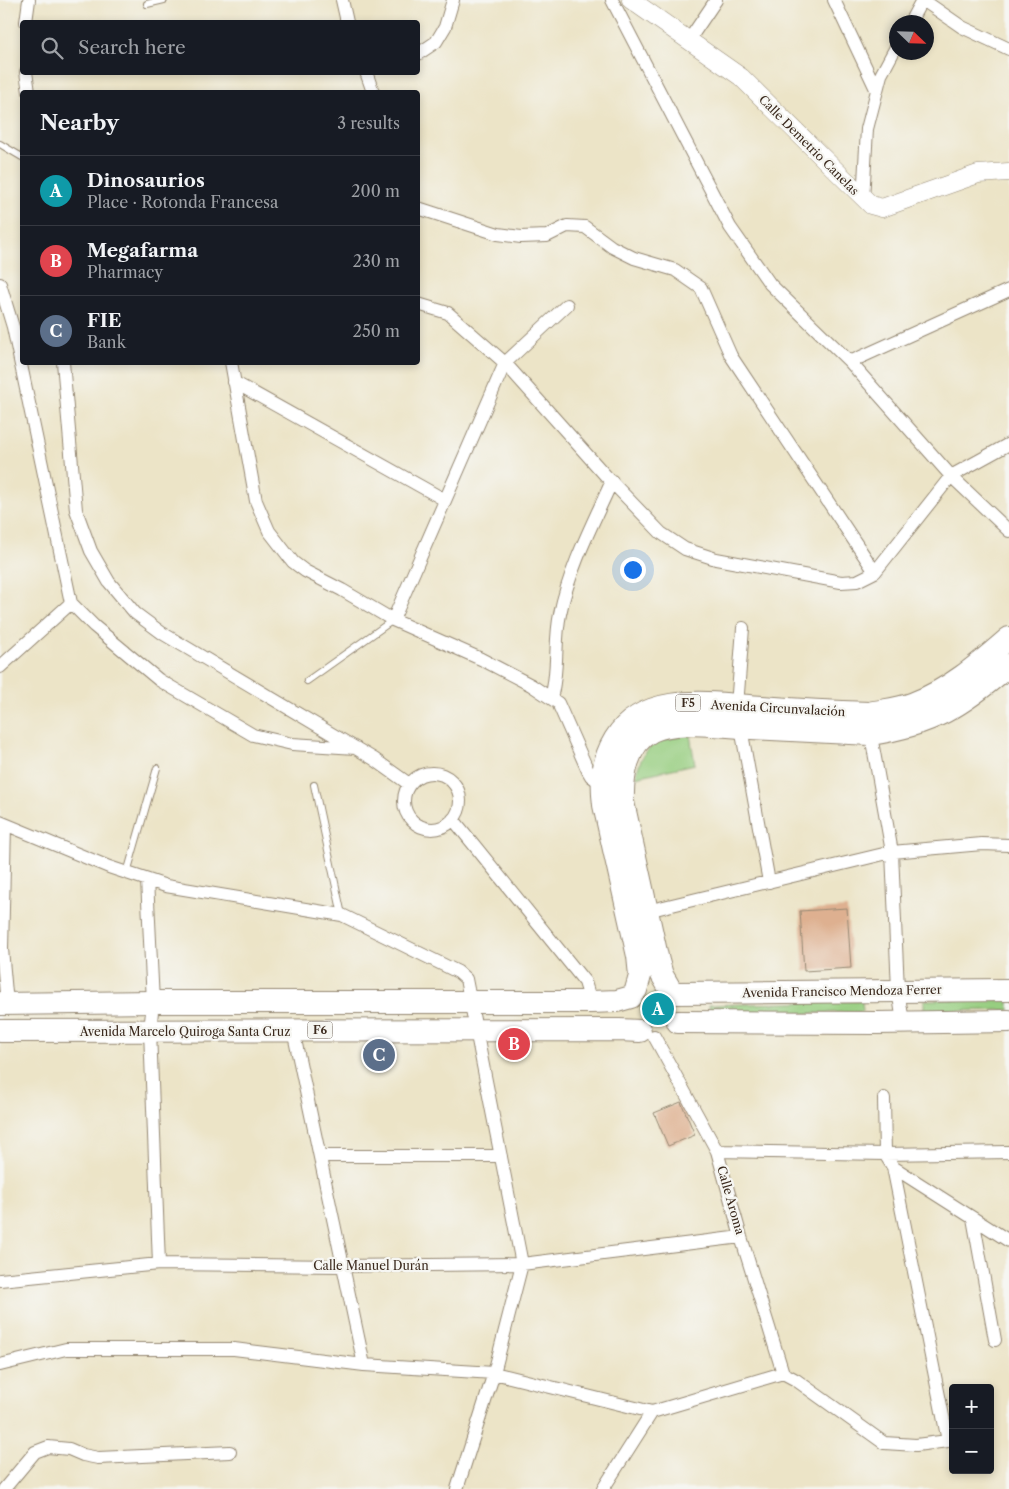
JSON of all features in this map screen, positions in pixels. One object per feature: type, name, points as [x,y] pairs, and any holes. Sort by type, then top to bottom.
[{"type":"highway","name":"Avenida Circunvalación","points":[[869,724],[937,694],[964,675],[1009,638]]},
{"type":"highway","name":"Avenida Circunvalación","points":[[610,797],[622,785],[629,758],[637,744],[652,731],[663,727],[689,725],[739,716],[869,724],[895,730],[920,724],[959,705],[1009,665]]},
{"type":"highway","name":"Avenida Circunvalación","points":[[610,797],[647,911],[662,975],[672,990]]},
{"type":"highway","name":"Avenida Circunvalación","points":[[610,797],[638,956],[640,976],[634,994]]},
{"type":"highway","points":[[3,1004],[592,1002],[617,1001],[634,994],[644,985],[652,983],[661,984],[672,990]]},
{"type":"highway","name":"F5","points":[[672,990],[681,1007],[678,1022]]},
{"type":"highway","name":"Avenida Francisco Mendoza Ferrer","points":[[672,990],[1009,990]]},
{"type":"highway","name":"F5","points":[[634,994],[628,1005],[630,1020],[647,1034]]},
{"type":"highway","points":[[647,1034],[668,1032],[678,1022],[1009,1021]]},
{"type":"highway","name":"Avenida Marcelo Quiroga Santa Cruz","points":[[0,1031],[619,1030],[647,1034]]},
{"type":"street","points":[[26,20],[29,0]]},
{"type":"street","points":[[342,0],[347,20]]},
{"type":"street","points":[[420,53],[436,42],[445,27],[453,0]]},
{"type":"street","points":[[612,0],[730,227],[770,284],[850,362],[951,476],[1009,532]]},
{"type":"street","name":"Calle Demetrio Canelas","points":[[630,0],[740,78],[863,200],[871,205],[882,208],[978,174],[1008,169]]},
{"type":"street","points":[[689,40],[716,0]]},
{"type":"street","points":[[834,0],[877,91]]},
{"type":"street","points":[[914,15],[922,0],[962,27],[1009,49]]},
{"type":"street","points":[[863,200],[867,129],[882,75],[890,60]]},
{"type":"street","points":[[26,75],[28,90]]},
{"type":"street","points":[[367,75],[371,90]]},
{"type":"street","points":[[420,209],[498,234],[521,237],[547,236],[567,226],[585,227],[612,247],[634,258],[675,270],[700,288],[731,356],[875,572]]},
{"type":"street","points":[[0,284],[13,326],[20,360]]},
{"type":"street","points":[[850,362],[1009,290]]},
{"type":"street","points":[[420,305],[448,313],[505,363],[612,482],[661,533],[685,548],[700,555],[716,559],[841,582],[857,581],[875,572],[951,476],[1009,444]]},
{"type":"street","points":[[393,620],[505,363],[567,305]]},
{"type":"street","points":[[21,365],[70,603],[94,626],[159,680],[253,735],[292,744],[356,748]]},
{"type":"street","points":[[63,365],[76,510],[91,551],[109,582],[135,613],[162,633],[374,759],[409,784]]},
{"type":"street","points":[[231,365],[256,501],[269,531],[293,562],[393,620],[481,659],[531,684],[558,703],[588,771],[610,797]]},
{"type":"street","points":[[234,382],[445,500]]},
{"type":"street","points":[[551,698],[556,680],[560,615],[569,582],[612,482]]},
{"type":"street","points":[[0,667],[70,603]]},
{"type":"street","points":[[743,628],[739,716],[769,882]]},
{"type":"street","points":[[869,724],[892,852],[898,990],[903,1022]]},
{"type":"street","points":[[432,772],[449,778],[459,793],[460,802],[458,811],[453,819],[446,825],[437,828],[427,828],[411,820],[406,812],[404,802],[409,784],[415,778],[432,772]]},
{"type":"street","points":[[453,819],[585,982],[592,1002]]},
{"type":"street","points":[[3,1004],[3,824],[128,874],[166,886],[342,915],[458,972],[466,979],[522,1264],[494,1373],[457,1489]]},
{"type":"street","points":[[647,911],[892,852],[982,844],[1009,845]]},
{"type":"street","points":[[146,880],[153,1002],[150,1031],[159,1264]]},
{"type":"street","points":[[293,1030],[364,1366]]},
{"type":"street","name":"Calle Aroma","points":[[647,1034],[717,1151],[783,1373]]},
{"type":"street","points":[[0,1365],[66,1349],[187,1348],[234,1350],[364,1366],[494,1373],[652,1412],[783,1373],[796,1380],[884,1443],[916,1445],[948,1441],[893,1167],[885,1154],[884,1098]]},
{"type":"street","points":[[717,1151],[885,1154],[1009,1152]]},
{"type":"street","points":[[321,1156],[501,1156]]},
{"type":"street","points":[[893,1167],[1009,1241]]},
{"type":"street","points":[[973,1218],[995,1340]]},
{"type":"street","name":"Calle Manuel Durán","points":[[0,1280],[159,1264],[342,1266],[522,1264],[741,1236]]},
{"type":"street","points":[[603,1489],[652,1412]]},
{"type":"street","points":[[4,1489],[35,1452],[48,1447],[69,1449],[83,1455],[98,1458],[230,1452]]},
{"type":"lane","points":[[148,4],[164,0]]},
{"type":"lane","points":[[0,144],[20,156]]},
{"type":"lane","points":[[307,681],[393,620]]},
{"type":"lane","points":[[128,874],[157,768]]},
{"type":"lane","points":[[314,785],[342,915]]},
{"type":"green space","points":[[690,735],[695,764],[636,777],[643,757],[654,745],[670,738]]},
{"type":"green space","points":[[656,994],[667,998],[671,1009],[667,1020],[656,1024],[645,1020],[641,1009],[645,998]]},
{"type":"green space","points":[[1009,999],[1009,1010],[924,1011],[924,1000]]},
{"type":"green space","points":[[862,1001],[863,1012],[710,1016],[709,1005]]},
{"type":"building","points":[[847,908],[851,968],[804,971],[800,911]]},
{"type":"building","points":[[681,1102],[695,1135],[668,1146],[654,1113]]},
{"type":"place","name":"Dinosaurios","points":[[658,1009]]},
{"type":"place","name":"Megafarma","points":[[514,1044]]},
{"type":"place","name":"FIE","points":[[379,1055]]}]
